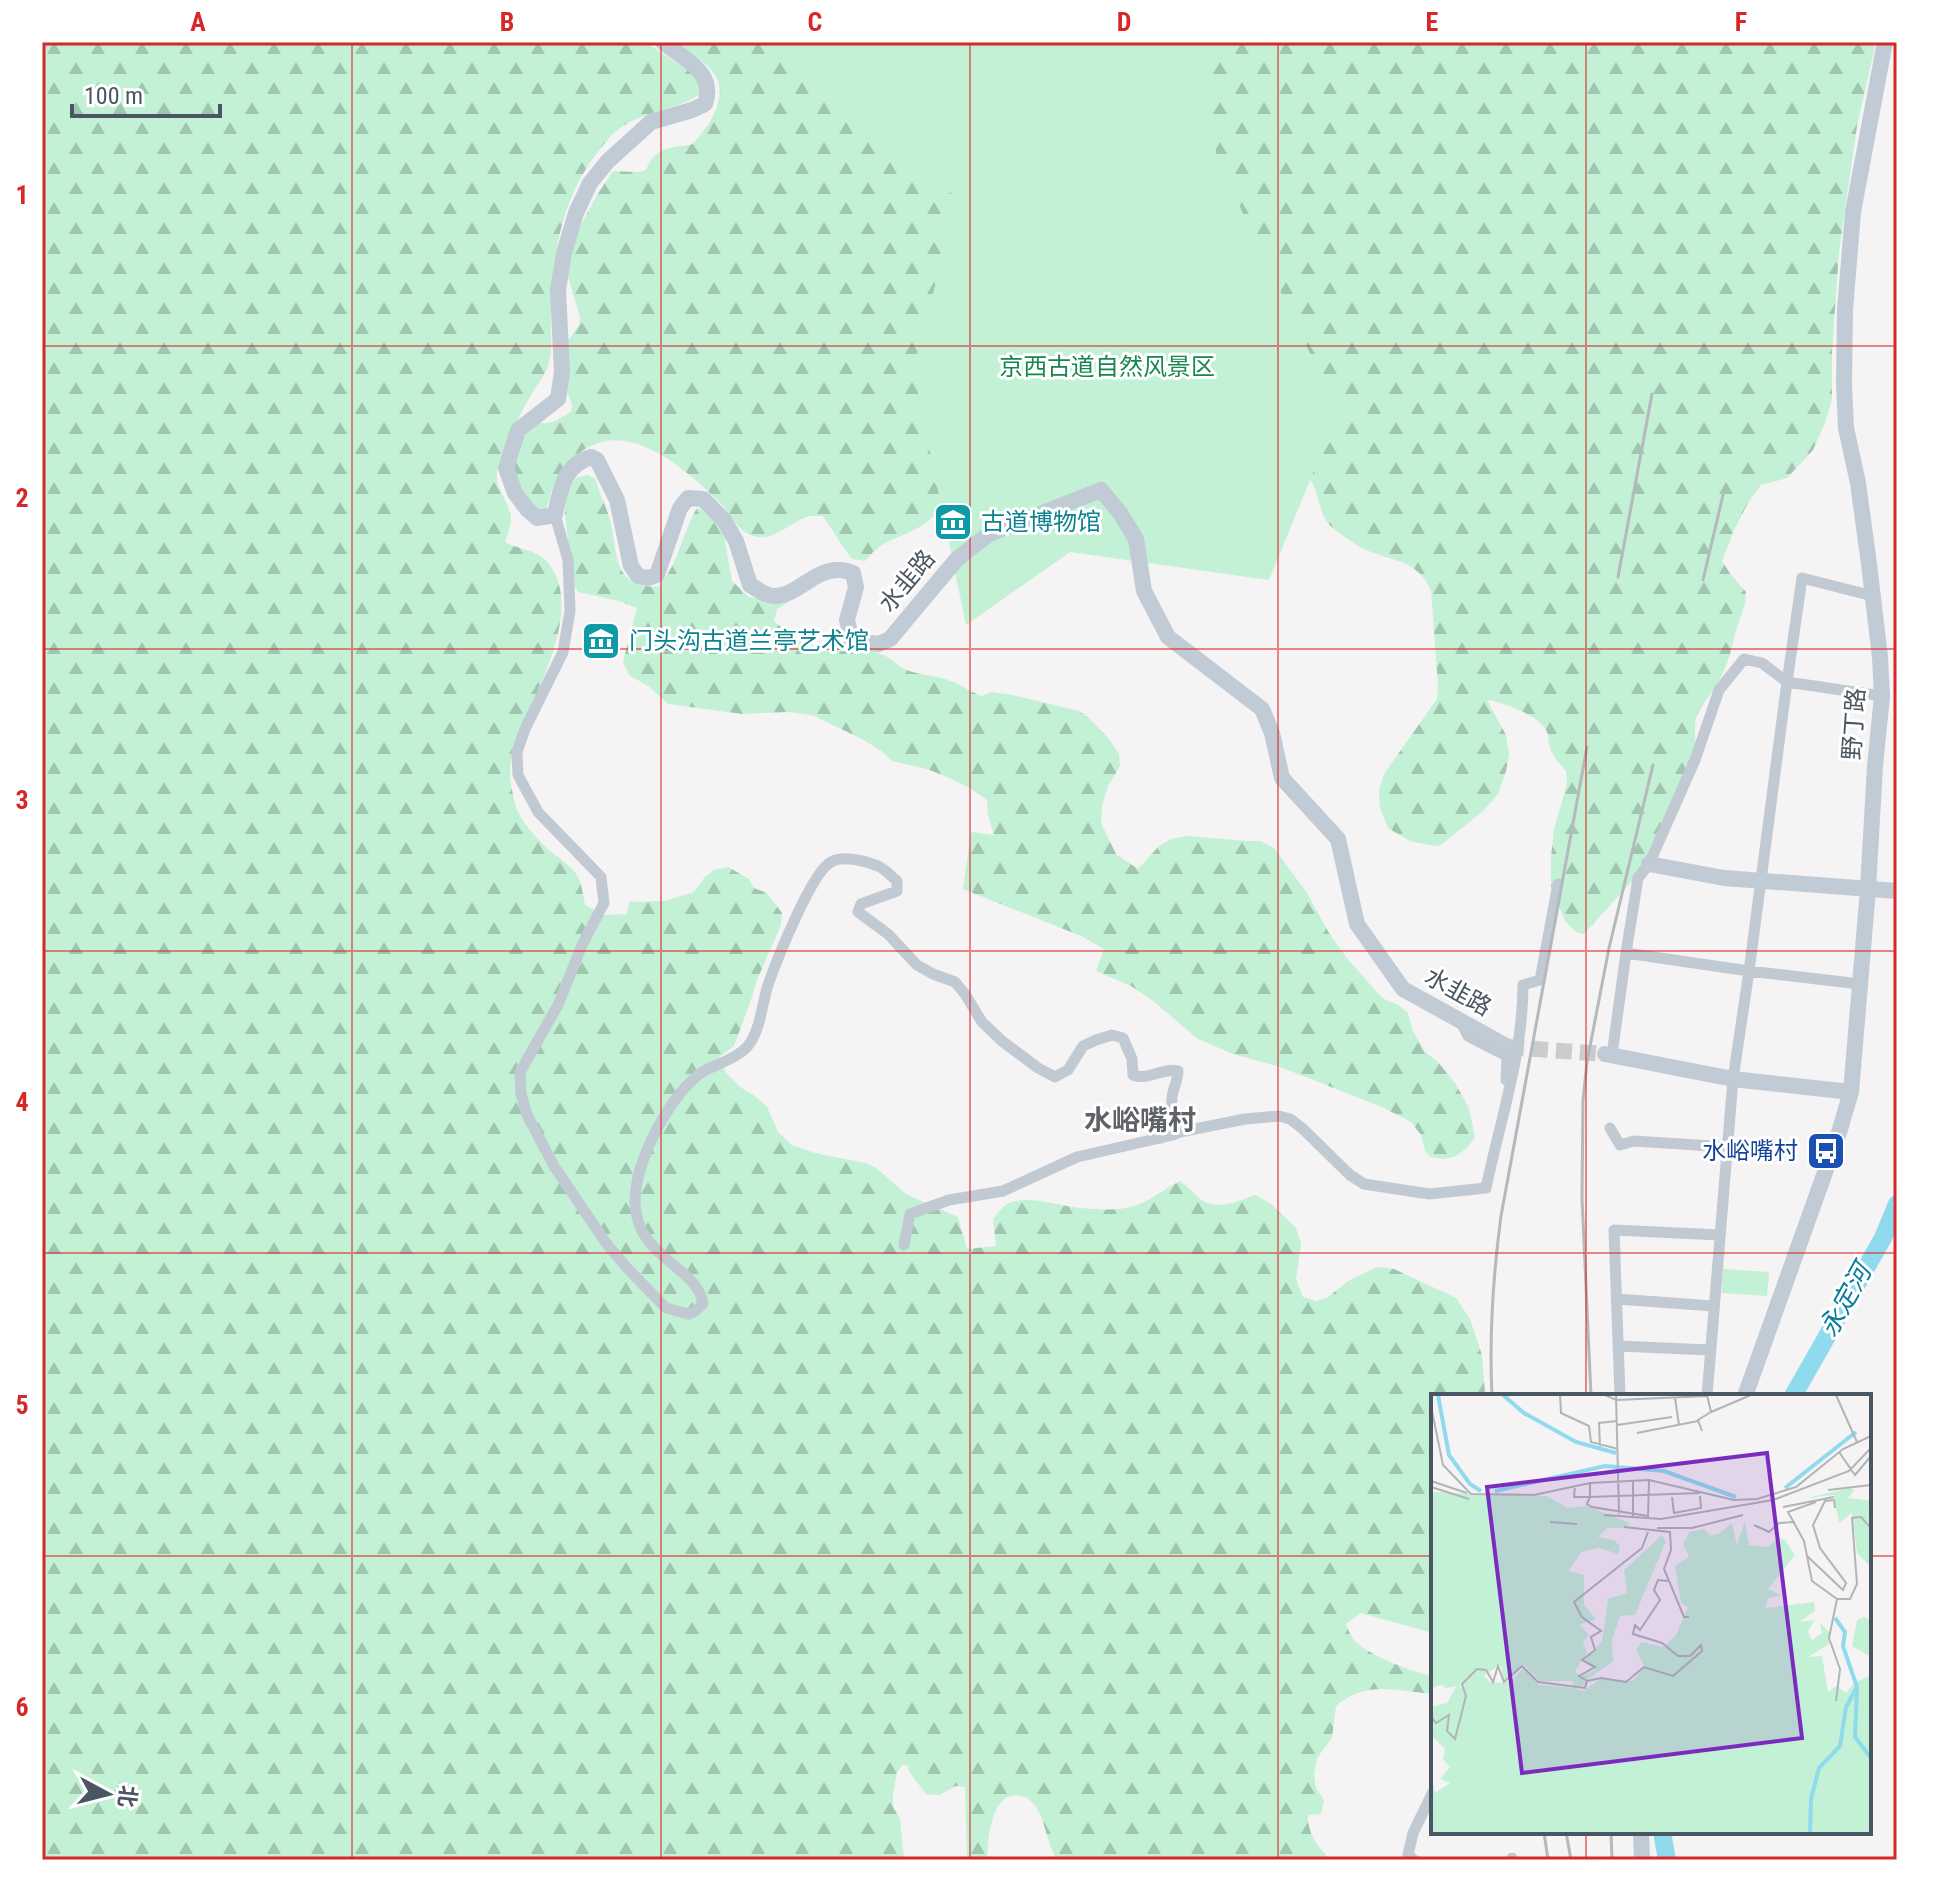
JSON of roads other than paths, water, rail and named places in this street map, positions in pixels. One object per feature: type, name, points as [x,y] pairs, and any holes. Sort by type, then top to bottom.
[{"type":"street","points":[[663,42],[706,79],[709,92],[705,104],[651,122],[608,161],[590,183],[576,213],[560,275],[562,372],[558,399],[518,430],[506,468],[515,493],[527,509],[537,518],[555,515],[568,560],[570,611],[563,652],[517,752],[518,775],[538,812],[601,877],[604,903],[582,945],[558,1005],[520,1072],[521,1094],[527,1115],[554,1166],[589,1220],[626,1267],[666,1308],[688,1314],[694,1312],[703,1304],[701,1294],[643,1235],[635,1202],[638,1178],[650,1144],[686,1085],[749,1045],[769,983],[805,899],[823,866],[844,858],[879,867],[897,881],[897,891],[861,904],[858,912],[888,934],[917,965],[955,982],[982,1022],[1038,1068],[1055,1077],[1068,1070],[1083,1046],[1112,1035],[1123,1038],[1132,1059],[1133,1075],[1142,1078],[1172,1069],[1178,1071],[1178,1081],[1172,1095],[1176,1119],[1162,1138]]},
{"type":"street","name":"野丁路","points":[[1746,1394],[1851,1092],[1872,889],[1875,766],[1882,696],[1858,483],[1846,428],[1845,310],[1853,212],[1885,42]]},
{"type":"street","name":"水韭路","points":[[555,515],[561,484],[572,467],[591,457],[597,460],[617,500],[631,566],[638,576],[648,578],[657,575],[680,508],[688,498],[703,499],[724,520],[736,541],[750,585],[761,592],[772,596],[786,593],[823,573],[839,569],[853,573],[856,587],[847,620],[852,641],[879,644],[890,639],[957,559],[989,534],[1101,490],[1136,539],[1144,591],[1168,637],[1262,709],[1272,733],[1282,778],[1338,839],[1357,924],[1403,989],[1508,1047]]},
{"type":"street","points":[[1707,1394],[1733,1079],[1802,578],[1873,596]]},
{"type":"street","points":[[1851,1092],[1733,1079],[1609,1055],[1638,878],[1649,864],[1695,760],[1719,690],[1744,659],[1762,663],[1787,682],[1882,696]]},
{"type":"street","points":[[1649,864],[1724,878],[1897,891]]},
{"type":"street","points":[[904,1245],[910,1214],[949,1200],[1003,1191],[1077,1157],[1245,1119],[1279,1116],[1290,1119],[1350,1175],[1364,1184],[1429,1194],[1486,1188],[1515,1064],[1523,985],[1540,980],[1558,884]]},
{"type":"street","points":[[1626,953],[1860,984]]},
{"type":"street","points":[[1461,1021],[1468,1036],[1507,1056],[1506,1104]]},
{"type":"street","points":[[1610,1128],[1620,1145],[1634,1141],[1728,1147]]},
{"type":"street","points":[[1620,1394],[1614,1230],[1720,1235]]},
{"type":"street","points":[[1617,1299],[1713,1306]]},
{"type":"street","points":[[1619,1346],[1709,1350]]},
{"type":"street","points":[[1414,1860],[1408,1855],[1413,1833],[1431,1796]]},
{"type":"street","points":[[1641,1834],[1642,1860]]},
{"type":"waterway","name":"永定河","points":[[1794,1394],[1883,1238],[1897,1204]]},
{"type":"waterway","name":"永定河","points":[[1662,1834],[1667,1860]]},
{"type":"tunnel","points":[[1508,1047],[1605,1054]]},
{"type":"railway","points":[[1618,577],[1652,394]]},
{"type":"railway","points":[[1703,580],[1723,495]]},
{"type":"railway","points":[[1492,1394],[1492,1306],[1501,1216],[1587,747]]},
{"type":"railway","points":[[1591,1394],[1582,1198],[1583,1100],[1587,1062],[1609,948],[1653,765]]},
{"type":"railway","points":[[1544,1834],[1548,1860]]},
{"type":"railway","points":[[1566,1834],[1571,1860]]},
{"type":"railway","points":[[1611,1834],[1612,1860]]},
{"type":"place","name":"古道博物馆","points":[[953,522]]},
{"type":"place","name":"门头沟古道兰亭艺术馆","points":[[601,641]]},
{"type":"place","name":"水峪嘴村","points":[[1826,1151]]},
{"type":"district","name":"水峪嘴村","points":[[1140,1120]]},
{"type":"park label","name":"京西古道自然风景区","points":[[1107,367]]}]
